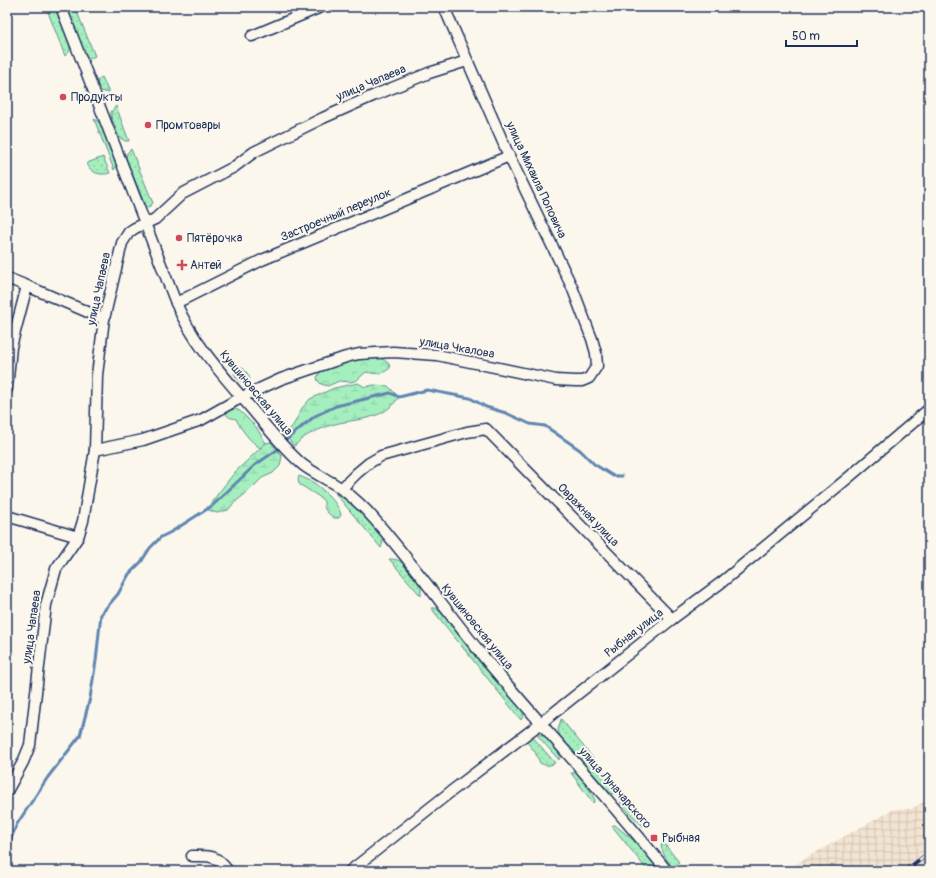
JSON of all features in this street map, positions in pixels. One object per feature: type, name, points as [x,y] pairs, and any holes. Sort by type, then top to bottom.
[{"type":"street","name":"Кувшиновская улица","points":[[61,7],[176,303],[188,327],[200,345],[227,380],[288,452],[308,468],[357,501],[379,524],[481,654],[541,723]]},
{"type":"street","points":[[252,36],[321,7]]},
{"type":"street","name":"улица Михаила Поповича","points":[[444,7],[509,156],[572,287],[592,339],[596,353],[597,366]]},
{"type":"street","name":"улица Чапаева","points":[[7,791],[23,762],[30,745],[46,605],[56,570],[78,536],[83,521],[95,450],[97,375],[104,319],[122,243],[128,232],[155,219],[182,194],[234,166],[254,152],[375,95],[429,73],[467,61]]},
{"type":"street","name":"Застроечный переулок","points":[[176,303],[262,260],[509,156]]},
{"type":"street","points":[[7,278],[104,319]]},
{"type":"street","points":[[7,389],[11,347],[27,286]]},
{"type":"street","name":"улица Чкалова","points":[[95,450],[143,440],[201,420],[242,397],[281,379],[346,357],[360,354],[393,352],[437,355],[556,380],[575,382],[589,378],[597,366]]},
{"type":"street","name":"Рыбная улица","points":[[350,871],[672,619],[722,582],[929,409]]},
{"type":"street","name":"Овражная улица","points":[[341,489],[369,463],[381,456],[467,432],[486,430],[672,619]]},
{"type":"street","points":[[7,516],[78,536]]},
{"type":"street","name":"улица Луначарского","points":[[541,723],[613,805],[668,871]]},
{"type":"street","points":[[192,856],[211,856],[221,862],[228,871]]},
{"type":"shaded area","points":[[929,799],[929,871],[786,871],[804,859],[894,809],[911,809]]},
{"type":"green space","points":[[46,7],[55,7],[70,44],[70,51],[65,56]]},
{"type":"green space","points":[[66,7],[75,7],[95,56],[87,60]]},
{"type":"green space","points":[[102,77],[109,93],[101,91],[97,87],[98,80]]},
{"type":"green space","points":[[116,106],[129,141],[125,141],[119,137],[111,117],[111,112]]},
{"type":"green space","points":[[94,119],[100,123],[116,163],[114,170]]},
{"type":"green space","points":[[131,149],[153,203],[148,208],[145,206],[126,158],[127,153]]},
{"type":"green space","points":[[103,157],[110,173],[99,174],[90,169],[87,163]]},
{"type":"green space","points":[[369,357],[384,360],[389,364],[390,368],[379,373],[366,372],[357,380],[351,382],[339,381],[328,386],[321,384],[318,381],[317,377],[322,370],[339,363]]},
{"type":"green space","points":[[242,367],[250,379],[247,383],[243,384],[234,373],[237,369]]},
{"type":"green space","points":[[358,383],[365,387],[374,385],[388,386],[399,397],[393,405],[378,415],[328,426],[306,436],[294,446],[285,435],[294,424],[302,408],[310,399],[334,388]]},
{"type":"green space","points":[[230,409],[240,411],[256,427],[266,443],[260,448],[253,442],[244,432],[236,419],[227,416],[226,413]]},
{"type":"green space","points":[[271,442],[282,456],[280,466],[273,473],[262,478],[228,510],[217,513],[206,509],[235,472],[266,443]]},
{"type":"green space","points":[[299,476],[314,483],[330,497],[340,511],[341,515],[339,518],[334,518],[330,515],[325,509],[324,501],[299,484]]},
{"type":"green space","points":[[335,493],[356,507],[382,535],[383,543],[381,548]]},
{"type":"green space","points":[[389,559],[398,560],[404,565],[421,586],[421,596]]},
{"type":"green space","points":[[431,608],[435,608],[443,614],[484,666],[524,712],[521,720]]},
{"type":"green space","points":[[561,719],[621,792],[616,794],[610,793],[560,736],[558,730]]},
{"type":"green space","points":[[537,735],[544,736],[554,746],[560,755],[559,760]]},
{"type":"green space","points":[[532,736],[555,763],[551,765],[544,765],[540,763],[535,752],[527,742],[528,738]]},
{"type":"green space","points":[[571,773],[577,773],[583,779],[595,800],[593,803]]},
{"type":"green space","points":[[625,796],[647,823],[643,826],[621,804]]},
{"type":"green space","points":[[615,825],[638,844],[660,871],[648,871],[612,826]]},
{"type":"green space","points":[[663,842],[679,862],[673,868],[663,852],[661,846]]},
{"type":"waterway","points":[[7,848],[17,824],[48,777],[80,736],[90,698],[101,614],[118,594],[129,574],[141,562],[150,548],[161,537],[212,506],[255,465],[277,450],[287,439],[315,416],[336,406],[390,393],[399,397],[427,390],[470,398],[486,407],[506,413],[530,424],[545,426],[580,450],[594,464],[613,476],[622,476]]},
{"type":"railway","points":[[905,871],[929,853]]},
{"type":"place","name":"Продукты","points":[[63,97]]},
{"type":"place","name":"Промтовары","points":[[148,125]]},
{"type":"place","name":"Пятёрочка","points":[[179,238]]},
{"type":"place","name":"Антей","points":[[182,265]]},
{"type":"place","name":"Рыбная","points":[[654,838]]}]
